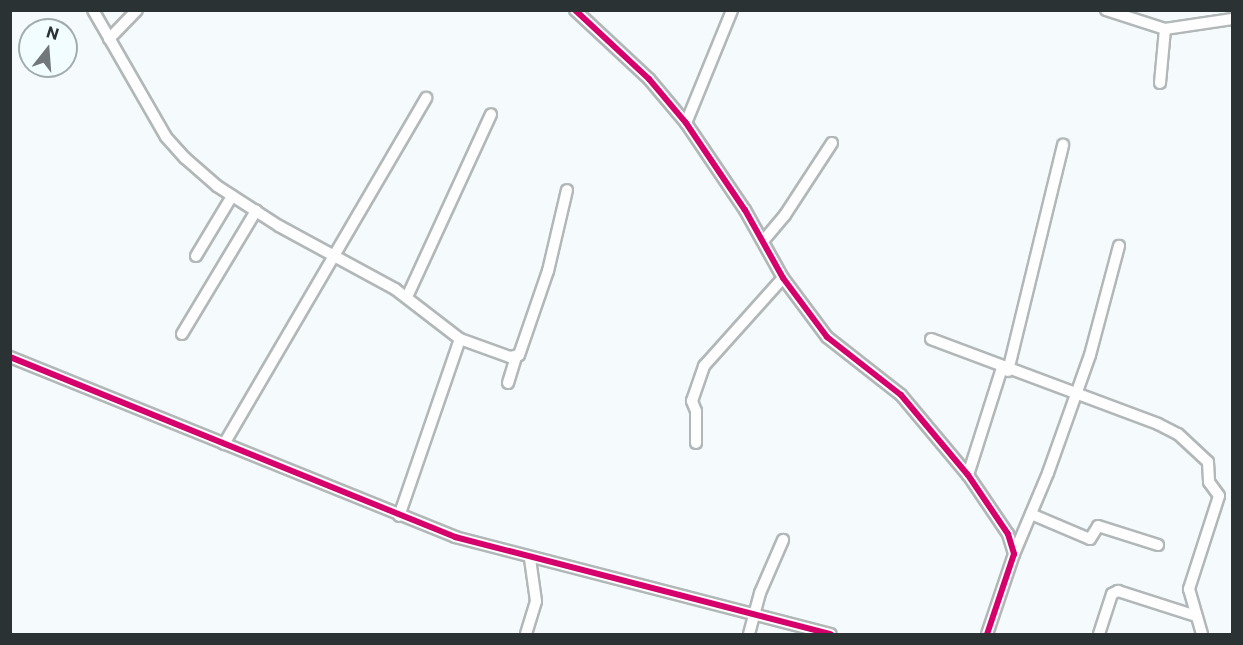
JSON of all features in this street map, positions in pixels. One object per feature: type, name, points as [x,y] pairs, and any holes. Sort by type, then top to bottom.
[{"type":"street","points":[[93,10],[166,137],[185,159],[232,196],[256,211],[407,297],[460,339],[516,357]]},
{"type":"street","points":[[109,39],[137,10]]},
{"type":"street","points":[[575,10],[649,79],[686,123],[764,240],[783,278],[827,336],[901,395],[968,475],[1008,534],[1014,554]]},
{"type":"street","points":[[686,123],[732,10]]},
{"type":"street","points":[[1106,10],[1165,29],[1233,19]]},
{"type":"street","points":[[1160,83],[1165,29]]},
{"type":"street","points":[[224,444],[426,98]]},
{"type":"street","points":[[407,297],[491,114]]},
{"type":"street","points":[[764,240],[785,215],[832,143]]},
{"type":"street","points":[[968,475],[1005,370],[1064,145]]},
{"type":"street","points":[[508,383],[548,271],[567,190]]},
{"type":"street","points":[[196,256],[232,196]]},
{"type":"street","points":[[182,334],[256,211]]},
{"type":"street","points":[[987,634],[1014,554],[1075,395],[1119,246]]},
{"type":"street","points":[[696,443],[697,415],[692,401],[704,366],[783,278]]},
{"type":"street","points":[[399,516],[460,339]]},
{"type":"street","points":[[931,339],[1005,370],[1158,424],[1178,434],[1210,465],[1209,482],[1219,496],[1189,590],[1202,634]]},
{"type":"street","points":[[10,357],[399,516],[530,559],[831,634]]},
{"type":"street","points":[[1031,514],[1090,539],[1100,526],[1158,545]]},
{"type":"street","points":[[749,634],[756,616],[760,594],[783,540]]},
{"type":"street","points":[[526,634],[536,601],[530,559]]},
{"type":"street","points":[[1099,634],[1114,592],[1196,616]]},
{"type":"cycle path","points":[[575,10],[649,79],[686,123],[745,210],[783,278],[827,337],[901,395],[968,475],[1008,534],[1014,554],[987,634]]},
{"type":"cycle path","points":[[10,357],[455,537],[831,634]]}]
